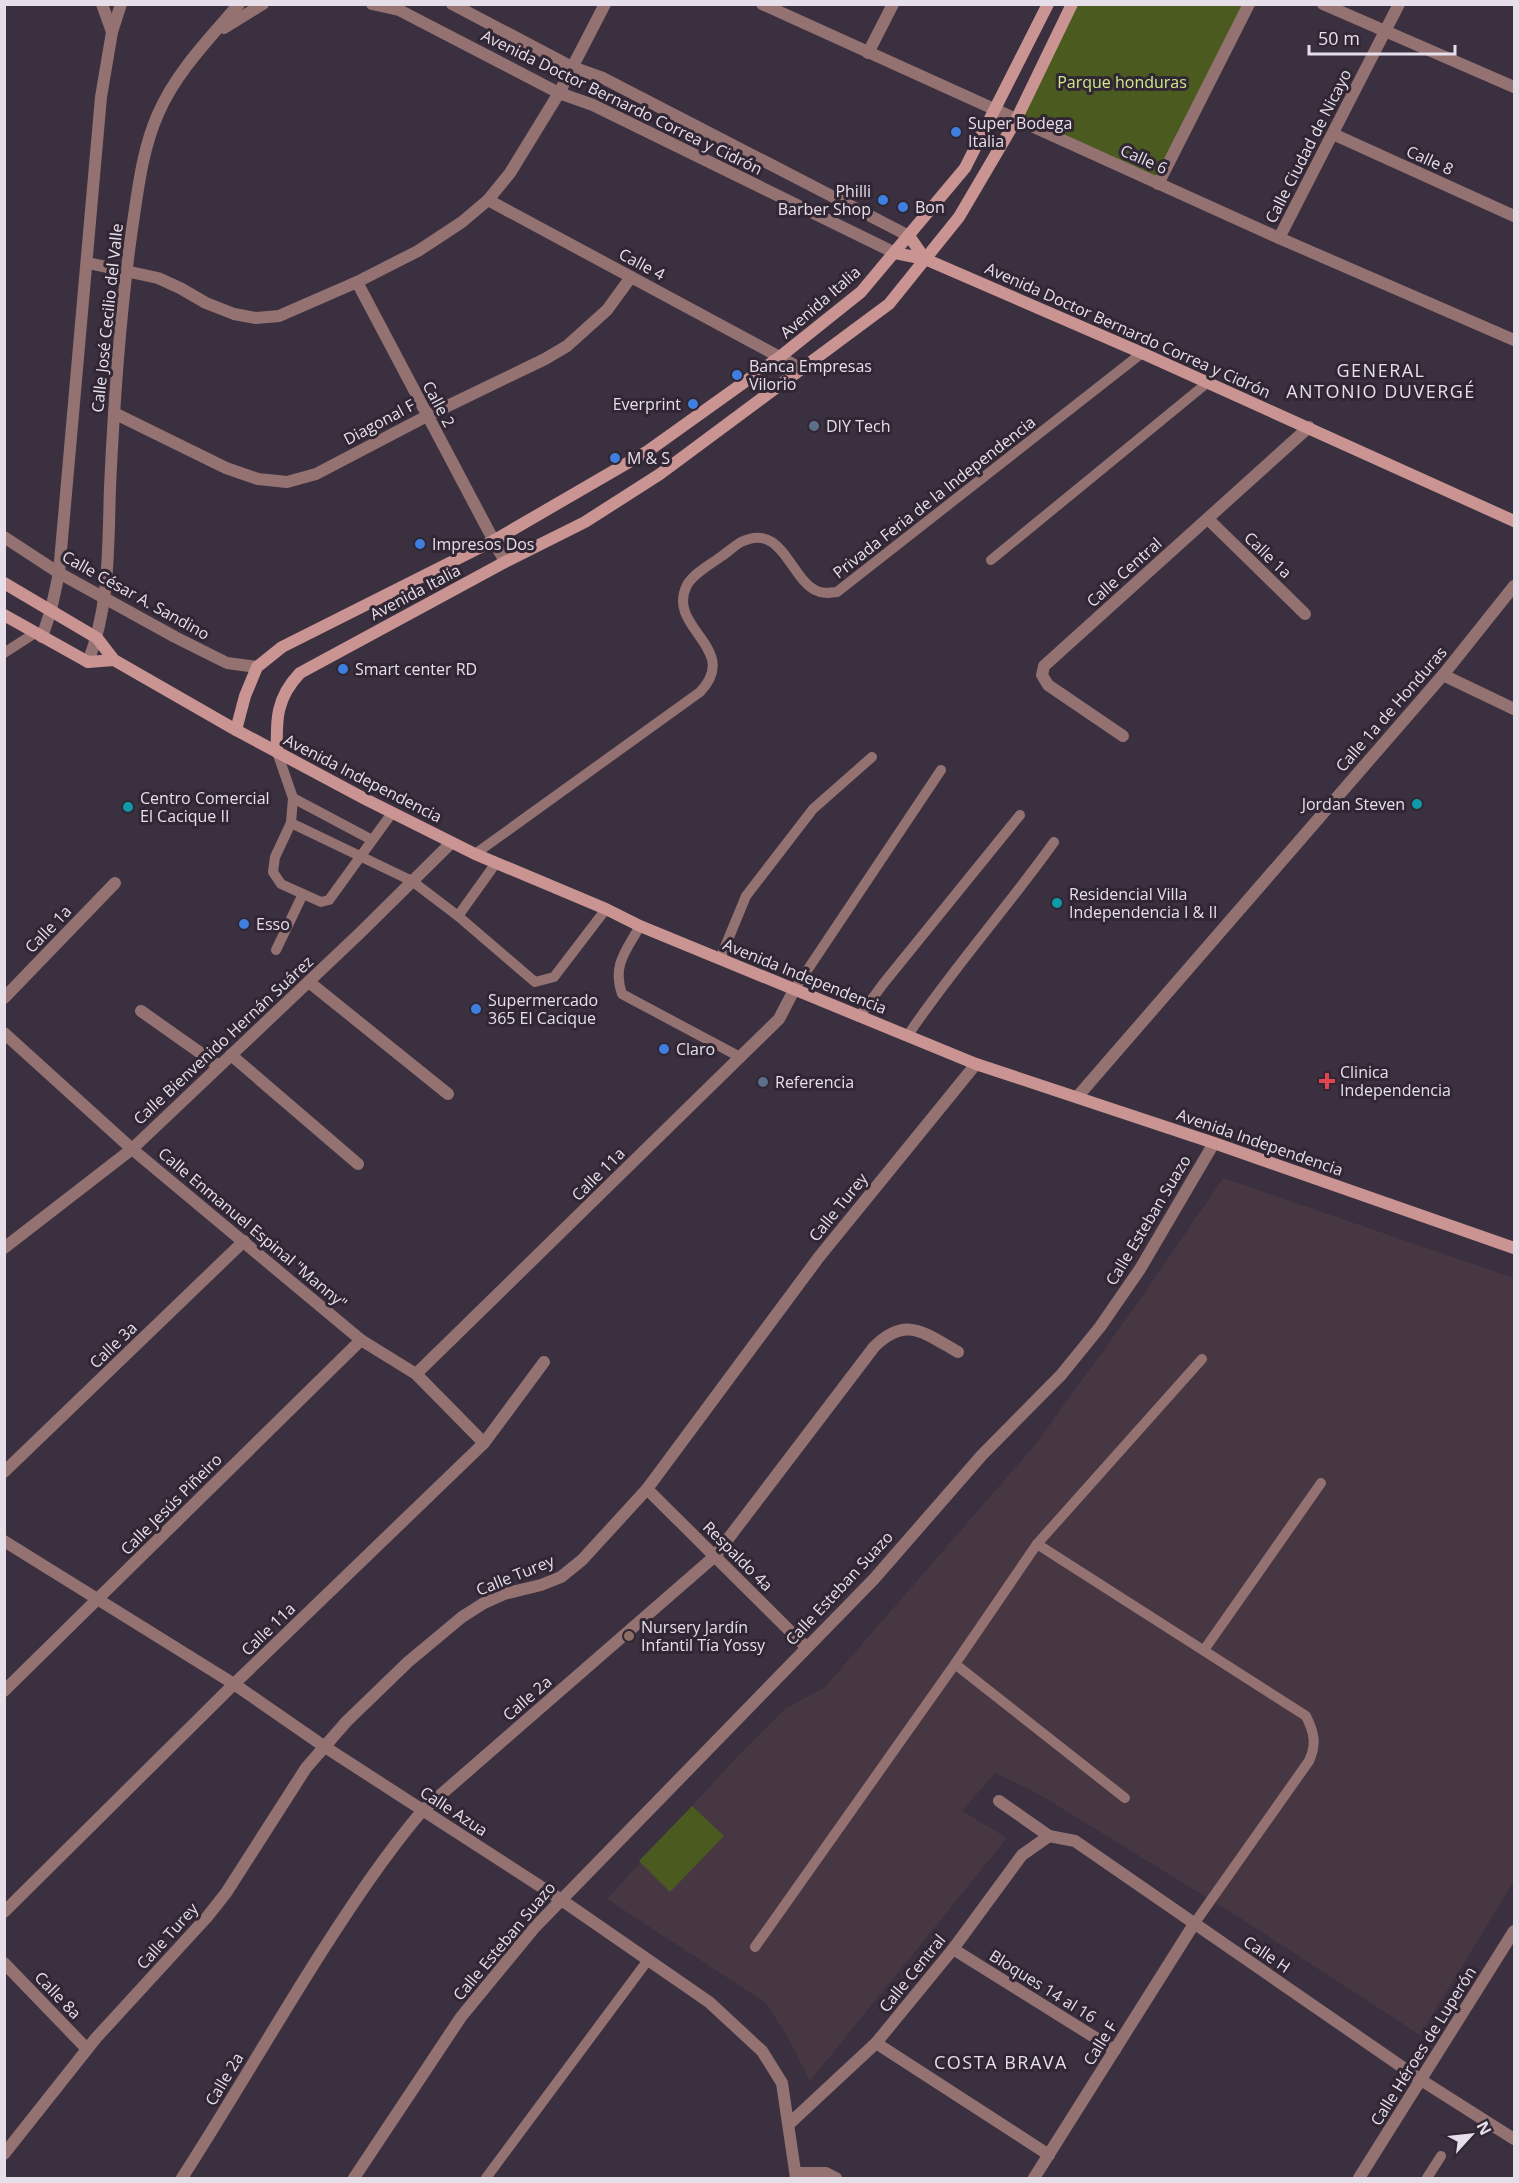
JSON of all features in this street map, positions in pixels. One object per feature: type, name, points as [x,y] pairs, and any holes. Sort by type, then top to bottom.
[{"type":"street","points":[[102,4],[112,32]]},
{"type":"street","name":"Calle José Cecilio del Valle","points":[[39,635],[51,610],[59,573],[101,97],[112,32],[121,4]]},
{"type":"street","name":"Calle José Cecilio del Valle","points":[[88,662],[97,638],[105,599],[114,412],[126,273],[141,168],[158,114],[180,73],[239,4]]},
{"type":"street","points":[[211,37],[263,4]]},
{"type":"street","name":"Avenida Doctor Bernardo Correa y Cidrón","points":[[372,4],[399,10],[559,93],[593,105],[895,253],[925,259],[1142,353],[1515,520]]},
{"type":"street","name":"Avenida Doctor Bernardo Correa y Cidrón","points":[[452,4],[572,67],[603,78],[909,236],[925,259]]},
{"type":"street","points":[[88,263],[126,273],[158,278],[215,307],[234,314],[256,318],[279,316],[357,282],[418,251],[462,222],[488,200],[510,173],[559,93],[605,4]]},
{"type":"street","name":"Calle 6","points":[[762,4],[1279,238],[1515,340]]},
{"type":"street","points":[[868,53],[893,4]]},
{"type":"street","name":"Avenida Italia","points":[[236,730],[245,696],[257,667],[282,647],[493,541],[648,451],[781,356],[861,292],[965,168],[1048,4]]},
{"type":"street","name":"Avenida Italia","points":[[277,752],[276,723],[281,699],[289,684],[300,673],[505,562],[585,522],[660,474],[889,304],[959,217],[1016,120],[1072,4]]},
{"type":"street","points":[[1158,184],[1249,4]]},
{"type":"street","points":[[1323,4],[1515,87]]},
{"type":"street","name":"Calle Ciudad de Nicayo","points":[[1279,238],[1400,4]]},
{"type":"street","name":"Calle 8","points":[[1333,134],[1515,216]]},
{"type":"street","name":"Calle 4","points":[[488,200],[802,369]]},
{"type":"street","name":"Diagonal F","points":[[114,412],[226,468],[258,479],[287,482],[316,474],[567,346],[607,310],[632,277]]},
{"type":"street","name":"Calle 2","points":[[357,282],[505,562]]},
{"type":"street","name":"Calle Central","points":[[1123,736],[1048,685],[1042,675],[1044,666],[1309,427]]},
{"type":"street","name":"Calle 1a","points":[[1208,519],[1305,614]]},
{"type":"street","name":"Calle César A. Sandino","points":[[4,537],[59,573],[174,637],[227,663],[257,667]]},
{"type":"street","name":"Avenida Independencia","points":[[4,584],[97,638],[114,660],[236,730],[392,813],[475,854],[606,909],[640,926],[976,1064],[1078,1096],[1515,1248]]},
{"type":"street","name":"Calle 1a de Honduras","points":[[1078,1096],[1443,675],[1515,586]]},
{"type":"street","points":[[4,615],[88,662],[114,660]]},
{"type":"street","points":[[1443,675],[1515,709]]},
{"type":"street","name":"Calle Bienvenido Hernán Suárez","points":[[4,1248],[132,1149],[309,982],[451,843]]},
{"type":"street","name":"Calle 1a","points":[[4,998],[115,883]]},
{"type":"street","points":[[309,982],[448,1094]]},
{"type":"street","name":"Calle 11a","points":[[416,1374],[779,1018],[794,990]]},
{"type":"street","points":[[141,1011],[219,1066]]},
{"type":"street","name":"Calle Enmanuel Espinal \"Manny\"","points":[[4,1033],[132,1149],[361,1340],[416,1374],[484,1443]]},
{"type":"street","points":[[231,1055],[357,1164]]},
{"type":"street","name":"Calle Turey","points":[[4,2154],[87,2049],[207,1917],[306,1768],[366,1701],[462,1617],[504,1594],[541,1585],[561,1576],[582,1560],[647,1489],[819,1257],[976,1064]]},
{"type":"street","name":"Calle Esteban Suazo","points":[[354,2178],[461,2017],[560,1899],[874,1578],[982,1455],[1061,1375],[1140,1269],[1214,1143]]},
{"type":"street","name":"Calle 3a","points":[[4,1472],[244,1241]]},
{"type":"street","name":"Calle 2a","points":[[182,2178],[346,1915],[393,1846],[422,1811],[714,1556],[884,1338],[895,1330],[917,1329],[958,1352]]},
{"type":"street","name":"Calle Jesús Piñeiro","points":[[4,1691],[361,1340]]},
{"type":"street","name":"Calle 11a","points":[[4,1912],[234,1684],[484,1443],[544,1362]]},
{"type":"street","name":"Respaldo 4a","points":[[647,1489],[806,1647]]},
{"type":"street","name":"Calle Azua","points":[[4,1541],[234,1684],[422,1811],[560,1899],[710,2002],[762,2051],[782,2083],[796,2176]]},
{"type":"street","name":"Calle H","points":[[999,1801],[1049,1836],[1075,1841],[1421,2080],[1515,2139]]},
{"type":"street","name":"Calle Central","points":[[789,2124],[876,2043],[953,1949],[1022,1855],[1049,1836]]},
{"type":"street","name":"Calle F","points":[[1034,2178],[1194,1924]]},
{"type":"street","name":"Calle Héroes de Luperón","points":[[1359,2178],[1515,1931]]},
{"type":"street","name":"Bloques 14 al 16","points":[[953,1949],[1115,2050]]},
{"type":"street","name":"Calle 8a","points":[[4,1963],[87,2049]]},
{"type":"street","points":[[876,2043],[1048,2155]]},
{"type":"street","points":[[796,2176],[826,2173],[836,2178]]},
{"type":"lane","name":"Privada Feria de la Independencia","points":[[475,854],[700,692],[710,682],[713,670],[712,656],[683,608],[683,594],[689,582],[699,573],[741,542],[754,538],[777,545],[806,583],[815,591],[826,594],[837,592],[1142,353]]},
{"type":"lane","points":[[991,560],[1207,383]]},
{"type":"lane","points":[[4,653],[39,635]]},
{"type":"lane","points":[[277,752],[293,798],[291,823],[274,857],[273,872],[281,884],[321,902],[329,900],[392,813]]},
{"type":"lane","points":[[720,959],[746,896],[813,809],[872,757]]},
{"type":"lane","points":[[794,990],[941,770]]},
{"type":"lane","points":[[293,798],[372,840]]},
{"type":"lane","points":[[859,1017],[883,984],[1020,815]]},
{"type":"lane","points":[[291,823],[412,881],[458,916],[535,982],[554,977],[606,909]]},
{"type":"lane","points":[[908,1035],[929,1003],[1027,880],[1054,842]]},
{"type":"lane","points":[[458,916],[496,863]]},
{"type":"lane","points":[[276,950],[303,894]]},
{"type":"lane","points":[[640,926],[618,968],[618,981],[622,994],[740,1057]]},
{"type":"lane","points":[[755,1947],[956,1664],[1037,1544],[1202,1359]]},
{"type":"lane","points":[[1204,1650],[1321,1483]]},
{"type":"lane","points":[[1037,1544],[1306,1716],[1314,1730],[1314,1749],[1309,1761],[1194,1924]]},
{"type":"lane","points":[[956,1664],[1125,1798]]},
{"type":"lane","points":[[486,2178],[648,1960]]},
{"type":"lane","points":[[1427,2178],[1441,2156]]},
{"type":"shaded area","points":[[1223,1178],[1514,1278],[1514,1881],[1420,2035],[1237,1916],[1037,1793],[995,1773],[962,1811],[1007,1838],[810,2081],[790,2041],[766,2003],[607,1899],[734,1760],[786,1708],[824,1688],[1034,1446],[1137,1304]]},
{"type":"green space","name":"Parque honduras","points":[[1072,5],[1249,5],[1158,184],[1016,120]]},
{"type":"green space","points":[[692,1806],[724,1836],[670,1892],[639,1861]]},
{"type":"place","name":"Super Bodega Italia","points":[[956,132]]},
{"type":"place","name":"Philli Barber Shop","points":[[883,200]]},
{"type":"place","name":"Bon","points":[[903,207]]},
{"type":"place","name":"Banca Empresas Vilorio","points":[[737,375]]},
{"type":"place","name":"Everprint","points":[[693,404]]},
{"type":"place","name":"DIY Tech","points":[[814,426]]},
{"type":"place","name":"M & S","points":[[615,458]]},
{"type":"place","name":"Impresos Dos","points":[[420,544]]},
{"type":"place","name":"Smart center RD","points":[[343,669]]},
{"type":"place","name":"Jordan Steven","points":[[1417,804]]},
{"type":"place","name":"Centro Comercial El Cacique II","points":[[128,807]]},
{"type":"place","name":"Residencial Villa Independencia I & II","points":[[1057,903]]},
{"type":"place","name":"Esso","points":[[244,924]]},
{"type":"place","name":"Supermercado 365 El Cacique","points":[[476,1009]]},
{"type":"place","name":"Claro","points":[[664,1049]]},
{"type":"place","name":"Clinica Independencia","points":[[1327,1081]]},
{"type":"place","name":"Referencia","points":[[763,1082]]},
{"type":"place","name":"Nursery Jardín Infantil Tía Yossy","points":[[629,1636]]},
{"type":"district","name":"GENERAL ANTONIO DUVERGÉ","points":[[1381,382]]},
{"type":"district","name":"COSTA BRAVA","points":[[1001,2063]]}]
